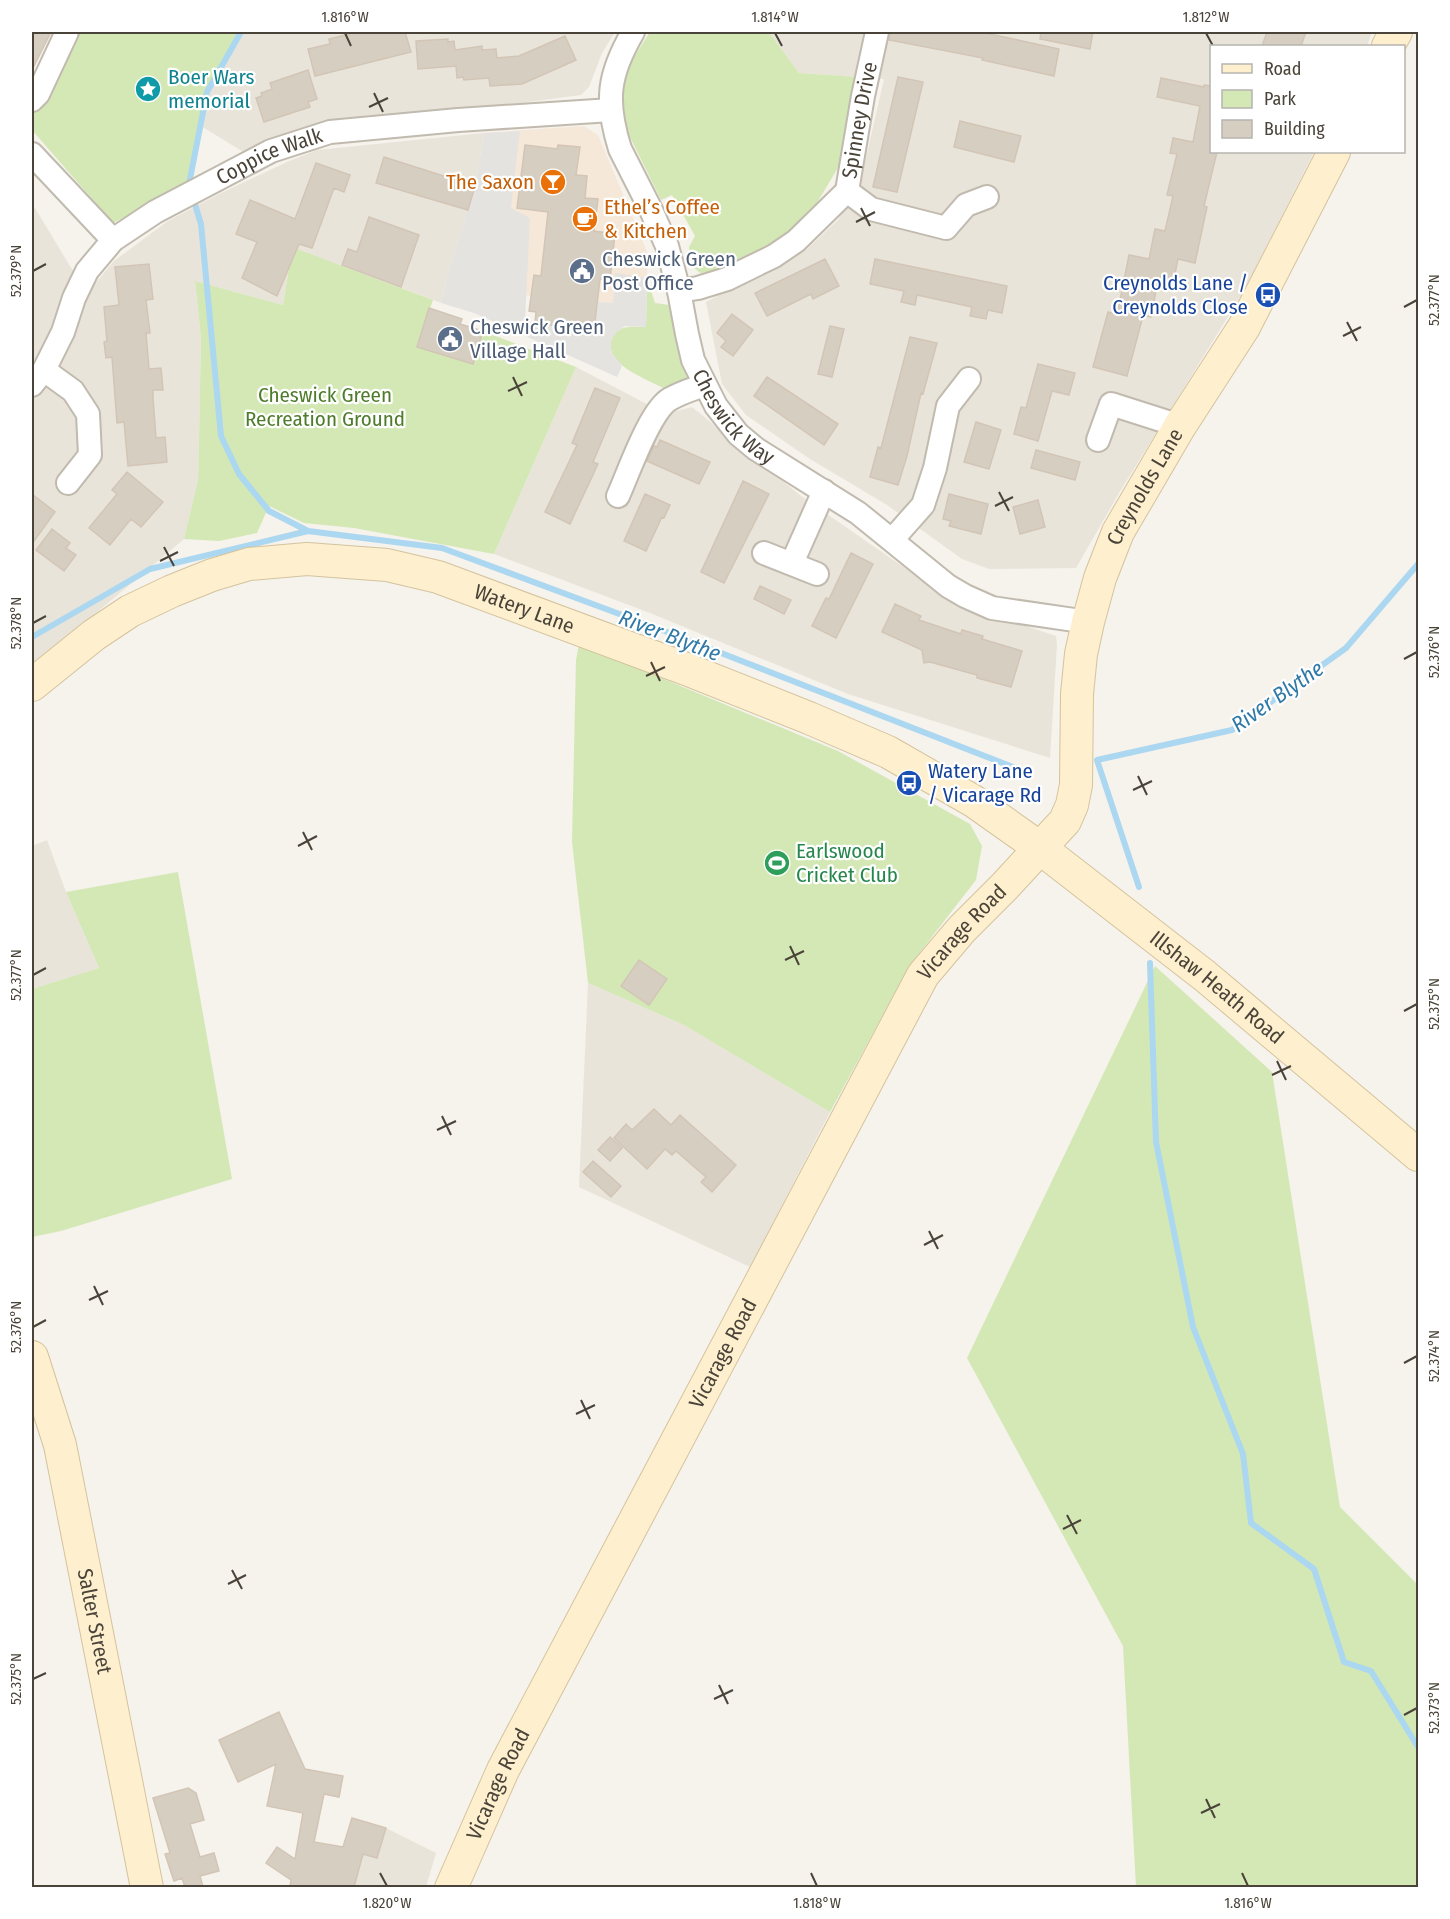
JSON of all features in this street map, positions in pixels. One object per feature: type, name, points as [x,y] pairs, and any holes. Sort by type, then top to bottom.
[{"type":"street","points":[[32,100],[38,94],[67,32]]},
{"type":"street","name":"Cheswick Way","points":[[633,32],[614,69],[610,88],[610,110],[620,149],[660,228],[680,291],[693,360],[716,406],[738,434],[756,449],[858,513],[948,586],[992,608],[1088,622]]},
{"type":"street","name":"Spinney Drive","points":[[680,291],[727,279],[774,256],[796,242],[846,191],[877,32]]},
{"type":"street","name":"Coppice Walk","points":[[38,377],[63,332],[74,298],[87,271],[112,240],[155,212],[271,151],[330,132],[490,117],[610,110]]},
{"type":"street","name":"Creynolds Lane","points":[[1040,848],[1065,821],[1072,805],[1076,785],[1077,694],[1081,654],[1100,578],[1118,532],[1180,426],[1244,327],[1333,153]]},
{"type":"street","points":[[32,154],[112,240]]},
{"type":"street","points":[[846,191],[871,209],[946,228],[966,205],[987,196]]},
{"type":"street","points":[[38,377],[73,391],[88,414],[90,455],[68,483]]},
{"type":"street","points":[[892,540],[923,505],[936,468],[948,406],[969,379]]},
{"type":"street","points":[[618,496],[640,444],[659,408],[669,399],[705,385]]},
{"type":"street","points":[[1098,440],[1111,404],[1180,426]]},
{"type":"street","points":[[792,563],[824,491]]},
{"type":"street","points":[[764,553],[817,574]]},
{"type":"street","name":"Watery Lane","points":[[32,685],[94,635],[130,611],[212,575],[249,564],[307,559],[387,565],[438,577],[482,592],[686,669],[888,752],[975,802],[1040,848]]},
{"type":"street","name":"Illshaw Heath Road","points":[[1040,848],[1205,976],[1419,1155]]},
{"type":"street","name":"Vicarage Road","points":[[451,1887],[503,1770],[923,975],[962,929],[1040,848]]},
{"type":"street","name":"Salter Street","points":[[32,1357],[60,1445],[147,1887]]},
{"type":"shaded area","points":[[241,32],[615,32],[602,53],[589,87],[581,95],[490,107],[363,116],[284,138],[245,153],[201,126],[207,92]]},
{"type":"shaded area","points":[[769,32],[1372,32],[1367,45],[1210,45],[1210,153],[1313,153],[1245,289],[1119,493],[1076,568],[989,569],[962,559],[887,505],[810,459],[746,415],[722,384],[706,302],[807,249],[838,220],[860,184],[884,79],[799,73]]},
{"type":"shaded area","points":[[584,126],[598,135],[648,254],[647,278],[615,274],[613,303],[523,295],[447,275],[475,186],[484,133]]},
{"type":"shaded area","points":[[520,131],[511,208],[530,218],[525,321],[594,330],[598,302],[613,303],[615,273],[647,278],[646,327],[625,326],[611,340],[611,352],[622,366],[617,377],[474,313],[441,303],[447,275],[475,186],[484,133]]},
{"type":"shaded area","points":[[484,133],[475,186],[447,275],[441,303],[342,265],[289,268],[283,305],[195,281],[201,338],[198,480],[184,539],[32,667],[32,211],[35,208],[73,271],[94,285],[114,261],[168,221],[219,194],[317,150]]},
{"type":"shaded area","points":[[576,367],[666,414],[692,407],[801,496],[954,602],[1056,636],[1050,758],[848,694],[650,613],[494,554]]},
{"type":"shaded area","points":[[47,840],[66,892],[99,968],[32,989],[32,846]]},
{"type":"shaded area","points":[[588,983],[684,1025],[830,1112],[750,1267],[579,1187]]},
{"type":"shaded area","points":[[386,1828],[436,1853],[426,1887],[285,1888],[290,1885],[295,1866],[357,1852],[377,1858]]},
{"type":"green space","points":[[77,32],[241,32],[207,92],[189,184],[113,223],[32,130],[32,113],[39,107]]},
{"type":"green space","points":[[650,32],[769,32],[799,73],[858,77],[839,166],[814,208],[798,229],[731,269],[700,273],[691,265],[689,247],[695,236],[672,195],[661,200],[627,131],[623,74]]},
{"type":"green space","name":"Cheswick Green Recreation Ground","points":[[297,249],[433,300],[417,346],[473,364],[483,331],[576,367],[494,554],[354,528],[304,523],[269,506],[257,533],[219,541],[184,539],[198,480],[201,338],[195,281],[283,305],[289,268]]},
{"type":"green space","points":[[647,278],[655,303],[669,305],[688,380],[667,390],[629,370],[613,356],[610,347],[612,338],[618,330],[626,327],[646,327]]},
{"type":"green space","name":"Earlswood Cricket Club","points":[[579,644],[838,751],[970,824],[982,846],[976,880],[910,965],[830,1112],[684,1025],[588,983],[572,842],[576,660]]},
{"type":"green space","points":[[178,872],[232,1179],[61,1231],[32,1237],[32,989],[99,968],[66,892]]},
{"type":"green space","points":[[1155,966],[1272,1072],[1340,1507],[1418,1585],[1418,1887],[1136,1887],[1123,1646],[967,1358]]},
{"type":"building","points":[[32,32],[51,32],[32,70]]},
{"type":"building","points":[[357,32],[405,32],[411,52],[315,76],[308,49],[330,44],[329,39]]},
{"type":"building","points":[[890,32],[981,32],[1059,49],[1054,76],[982,60],[983,58],[889,40]]},
{"type":"building","points":[[1041,32],[1093,32],[1090,49],[1040,39]]},
{"type":"building","points":[[1267,32],[1306,32],[1301,45],[1262,45]]},
{"type":"building","points":[[565,36],[576,60],[522,84],[490,86],[489,78],[464,80],[463,77],[457,78],[456,66],[418,69],[416,41],[448,39],[448,42],[454,41],[455,50],[482,46],[482,50],[496,49],[497,58],[519,56]]},
{"type":"building","points":[[308,70],[317,99],[308,102],[310,107],[264,122],[256,98],[262,96],[261,93],[272,89],[270,83]]},
{"type":"building","points":[[898,77],[923,82],[897,192],[873,187]]},
{"type":"building","points":[[1161,78],[1204,87],[1204,85],[1210,86],[1210,153],[1217,153],[1204,206],[1207,207],[1195,263],[1178,259],[1173,283],[1158,280],[1151,317],[1143,316],[1127,376],[1093,367],[1108,312],[1117,315],[1129,255],[1149,259],[1155,229],[1165,231],[1173,196],[1167,195],[1177,154],[1170,153],[1173,138],[1193,142],[1200,106],[1157,97]]},
{"type":"building","points":[[960,121],[1021,136],[1014,162],[954,147]]},
{"type":"building","points":[[525,145],[557,149],[558,145],[580,147],[576,175],[587,176],[585,198],[598,199],[594,231],[615,234],[610,280],[600,279],[594,330],[535,323],[536,312],[529,311],[534,275],[541,276],[548,212],[517,208]]},
{"type":"building","points":[[384,157],[475,186],[468,210],[376,183]]},
{"type":"building","points":[[316,163],[350,175],[344,192],[334,188],[312,248],[299,244],[277,296],[242,278],[257,242],[236,234],[250,200],[295,219]]},
{"type":"building","points":[[369,217],[419,235],[401,287],[342,265],[348,249],[357,252]]},
{"type":"building","points":[[825,259],[839,286],[813,299],[811,294],[767,316],[755,293]]},
{"type":"building","points":[[875,259],[1007,286],[1002,313],[988,310],[986,319],[970,316],[972,307],[917,295],[915,305],[901,302],[904,291],[870,284]]},
{"type":"building","points":[[149,264],[153,299],[146,300],[150,333],[146,333],[149,369],[161,368],[163,390],[153,390],[153,398],[156,438],[165,437],[167,462],[128,466],[124,422],[117,423],[112,357],[106,358],[104,307],[119,305],[115,267]]},
{"type":"building","name":"Cheswick Green Village Hall","points":[[429,308],[462,319],[460,324],[483,331],[473,364],[417,347]]},
{"type":"building","points":[[732,314],[753,330],[733,356],[721,347],[726,341],[717,333]]},
{"type":"building","points":[[830,326],[844,329],[832,377],[818,374]]},
{"type":"building","points":[[910,337],[937,343],[923,394],[921,393],[898,485],[870,477],[878,447],[881,448]]},
{"type":"building","points":[[1038,364],[1075,373],[1069,395],[1052,391],[1038,441],[1014,434],[1021,407],[1026,408]]},
{"type":"building","points":[[767,377],[838,424],[824,445],[754,396]]},
{"type":"building","points":[[595,388],[620,398],[593,462],[598,464],[570,524],[545,512],[577,445],[572,443]]},
{"type":"building","points":[[976,422],[1001,430],[989,469],[964,462]]},
{"type":"building","points":[[660,440],[710,462],[699,484],[647,461],[654,446],[657,447]]},
{"type":"building","points":[[1036,450],[1080,462],[1075,480],[1031,468]]},
{"type":"building","points":[[127,472],[163,502],[141,527],[131,519],[110,545],[89,528],[117,494],[112,490]]},
{"type":"building","points":[[743,481],[769,494],[724,583],[701,572]]},
{"type":"building","points":[[32,494],[55,512],[32,544]]},
{"type":"building","points":[[645,494],[670,505],[646,551],[624,541]]},
{"type":"building","points":[[949,494],[988,504],[981,534],[949,526],[951,521],[943,519]]},
{"type":"building","points":[[1038,500],[1045,527],[1020,534],[1013,507]]},
{"type":"building","points":[[52,529],[70,543],[66,548],[76,555],[64,571],[36,550]]},
{"type":"building","points":[[851,553],[873,564],[836,638],[812,626],[826,598],[829,599]]},
{"type":"building","points":[[760,586],[791,600],[784,614],[754,599]]},
{"type":"building","points":[[895,604],[921,616],[919,620],[961,634],[962,630],[983,636],[982,639],[1022,651],[1011,687],[930,662],[924,663],[922,650],[882,632]]},
{"type":"building","points":[[639,960],[667,979],[649,1005],[621,986]]},
{"type":"building","points":[[654,1109],[671,1125],[680,1115],[736,1165],[712,1192],[701,1182],[706,1177],[676,1151],[672,1155],[665,1149],[647,1169],[614,1138],[626,1124],[632,1130]]},
{"type":"building","points":[[610,1137],[622,1148],[610,1161],[598,1150]]},
{"type":"building","points":[[593,1161],[621,1186],[611,1197],[583,1172]]},
{"type":"building","points":[[279,1712],[305,1769],[343,1776],[339,1797],[324,1794],[314,1842],[343,1847],[352,1818],[386,1828],[377,1858],[363,1854],[354,1887],[290,1886],[291,1880],[266,1863],[277,1847],[295,1859],[303,1813],[267,1806],[276,1764],[238,1782],[219,1740]]},
{"type":"building","points":[[188,1788],[196,1793],[204,1820],[190,1824],[200,1857],[214,1853],[219,1871],[200,1876],[203,1887],[185,1887],[182,1878],[174,1881],[165,1854],[170,1853],[153,1798]]},
{"type":"waterway","points":[[190,188],[207,92],[241,32]]},
{"type":"waterway","name":"River Blythe","points":[[193,198],[201,224],[221,436],[239,474],[269,511],[308,531],[442,548],[657,628],[1023,771]]},
{"type":"waterway","points":[[32,637],[150,569],[308,531]]},
{"type":"waterway","name":"River Blythe","points":[[1139,887],[1097,760],[1232,730],[1346,648],[1418,564]]},
{"type":"waterway","points":[[1150,963],[1156,1142],[1193,1327],[1243,1454],[1251,1523],[1314,1569],[1344,1662],[1371,1671],[1418,1747]]},
{"type":"place","name":"Boer Wars memorial","points":[[148,89]]},
{"type":"place","name":"The Saxon","points":[[553,182]]},
{"type":"place","name":"Ethel’s Coffee & Kitchen","points":[[585,219]]},
{"type":"place","name":"Cheswick Green Post Office","points":[[582,271]]},
{"type":"place","name":"Creynolds Lane / Creynolds Close","points":[[1268,295]]},
{"type":"place","name":"Cheswick Green Village Hall","points":[[450,339]]},
{"type":"place","name":"Watery Lane / Vicarage Rd","points":[[909,783]]},
{"type":"place","name":"Earlswood Cricket Club","points":[[777,863]]}]
